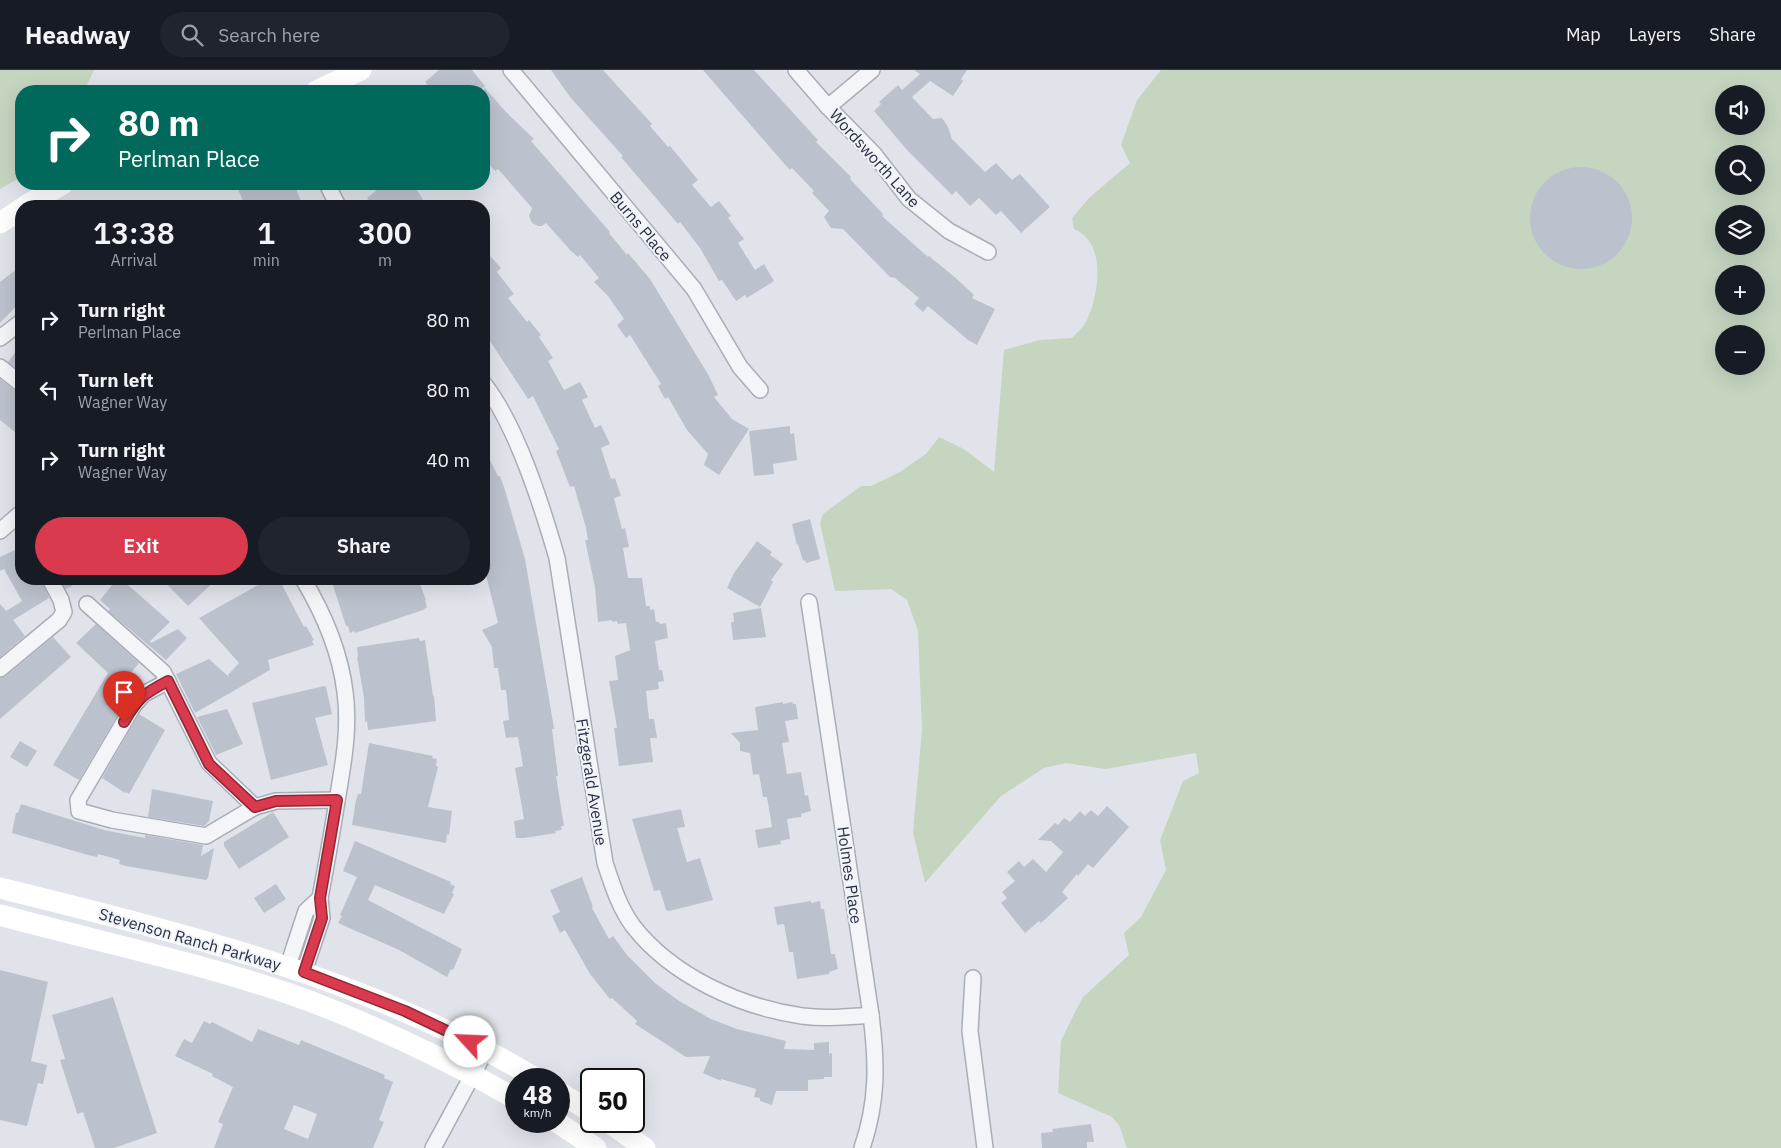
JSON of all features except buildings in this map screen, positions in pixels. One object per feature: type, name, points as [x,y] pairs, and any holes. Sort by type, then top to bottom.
[{"type":"main road","points":[[329,85],[361,70]]},
{"type":"main road","points":[[36,200],[53,190]]},
{"type":"main road","points":[[0,223],[15,213]]},
{"type":"main road","name":"Stevenson Ranch Parkway","points":[[0,888],[163,928],[296,969],[405,1011],[486,1050],[518,1068]]},
{"type":"main road","name":"Stevenson Ranch Parkway","points":[[0,915],[186,964],[324,1007],[374,1028],[505,1092]]},
{"type":"main road","points":[[570,1131],[596,1148]]},
{"type":"main road","points":[[623,1133],[645,1148]]},
{"type":"street","name":"Burns Place","points":[[511,70],[694,289],[740,367],[760,390]]},
{"type":"street","name":"Wordsworth Lane","points":[[796,70],[828,107],[874,154],[909,199],[949,231],[988,252]]},
{"type":"street","points":[[828,107],[872,70]]},
{"type":"street","points":[[0,338],[15,327]]},
{"type":"street","points":[[0,367],[15,379]]},
{"type":"street","name":"Fitzgerald Avenue","points":[[490,394],[517,444],[548,526],[557,558],[605,863],[616,896],[633,925],[654,948],[682,970],[709,986],[742,1000],[773,1010],[802,1016],[840,1018],[871,1014]]},
{"type":"street","points":[[0,531],[15,522]]},
{"type":"street","points":[[0,670],[59,620],[64,612],[61,600],[53,585]]},
{"type":"street","points":[[296,969],[322,918],[320,898],[345,755],[347,731],[346,691],[337,652],[318,604],[307,585]]},
{"type":"street","name":"Holmes Place","points":[[809,602],[871,1014],[876,1061],[876,1084],[869,1128],[862,1148]]},
{"type":"street","points":[[87,604],[156,664],[168,681],[209,764],[255,807]]},
{"type":"street","points":[[168,681],[144,694],[134,706],[78,800],[79,811],[112,820],[206,836],[255,807],[276,801],[337,800]]},
{"type":"street","points":[[973,978],[970,1032],[985,1148]]},
{"type":"street","points":[[433,1148],[486,1050]]},
{"type":"green space","points":[[0,70],[94,70],[87,85],[15,85],[15,180],[0,189]]},
{"type":"green space","points":[[1161,70],[1781,70],[1781,1148],[1127,1148],[1119,1125],[1112,1117],[1058,1093],[1061,1041],[1083,997],[1129,955],[1124,933],[1141,917],[1166,870],[1160,840],[1183,781],[1199,773],[1196,753],[1105,769],[1066,763],[1044,768],[1001,796],[925,883],[913,832],[922,730],[918,631],[907,600],[891,589],[835,591],[820,523],[823,514],[861,486],[871,486],[900,472],[927,453],[939,437],[964,449],[994,472],[1004,350],[1040,340],[1072,338],[1087,320],[1097,283],[1096,257],[1092,245],[1085,236],[1074,229],[1072,218],[1089,198],[1130,163],[1121,145],[1137,100]]},
{"type":"route","points":[[124,722],[144,694],[168,681],[209,764],[255,807],[276,801],[337,800],[320,898],[322,918],[304,972],[405,1011],[470,1042]]}]
